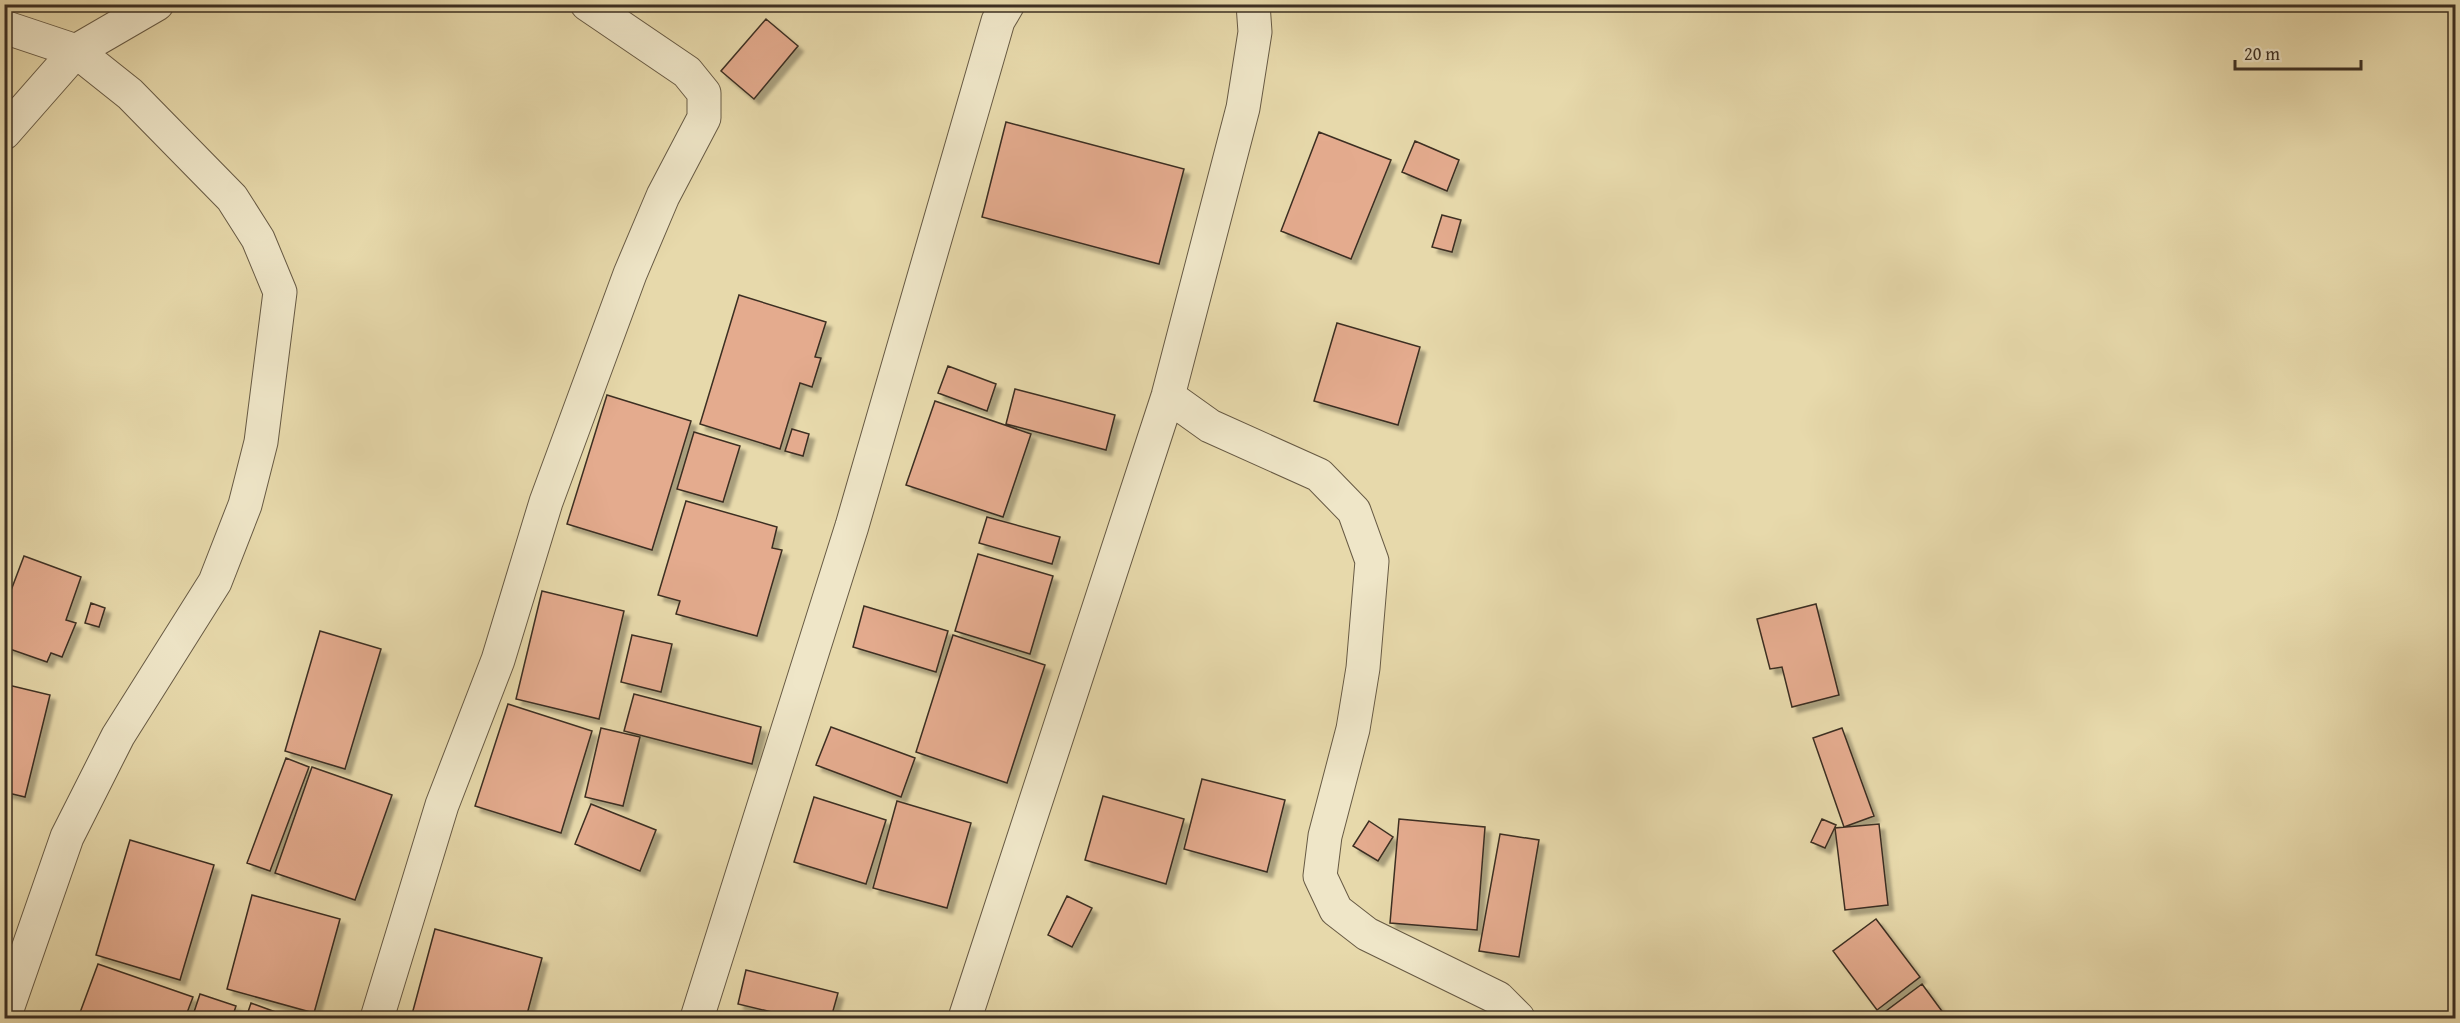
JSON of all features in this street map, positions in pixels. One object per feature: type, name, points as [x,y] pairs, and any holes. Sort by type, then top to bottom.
[{"type":"street","points":[[4,133],[76,51],[157,4]]},
{"type":"street","points":[[377,1018],[442,805],[498,660],[550,491],[634,265],[663,196],[704,118],[704,93],[687,72],[587,4]]},
{"type":"street","points":[[698,1018],[852,526],[992,39],[998,21],[1008,4]]},
{"type":"street","points":[[965,1018],[1168,396],[1243,108],[1255,32],[1253,4]]},
{"type":"street","points":[[4,27],[76,51],[130,94],[232,198],[258,239],[280,292],[261,442],[246,505],[215,582],[118,736],[67,837],[4,1018]]},
{"type":"street","points":[[1168,396],[1210,426],[1319,475],[1354,511],[1372,561],[1363,668],[1353,729],[1325,836],[1320,876],[1336,910],[1367,934],[1498,998],[1519,1018]]},
{"type":"building","points":[[766,19],[798,46],[754,99],[721,71]]},
{"type":"building","points":[[1006,122],[1184,169],[1159,264],[982,217]]},
{"type":"building","points":[[1319,132],[1391,160],[1351,259],[1281,231]]},
{"type":"building","points":[[1415,141],[1459,160],[1447,191],[1402,172]]},
{"type":"building","points":[[1442,215],[1461,220],[1452,252],[1432,247]]},
{"type":"building","points":[[739,295],[826,322],[815,357],[821,358],[812,387],[800,383],[780,449],[700,424]]},
{"type":"building","points":[[1337,323],[1420,347],[1398,425],[1314,401]]},
{"type":"building","points":[[948,366],[996,384],[987,411],[938,393]]},
{"type":"building","points":[[1015,389],[1115,415],[1106,450],[1006,424]]},
{"type":"building","points":[[607,395],[691,421],[652,550],[567,524]]},
{"type":"building","points":[[935,401],[1031,434],[1003,517],[906,485]]},
{"type":"building","points":[[792,429],[809,434],[803,456],[785,451]]},
{"type":"building","points":[[694,432],[740,446],[723,502],[677,489]]},
{"type":"building","points":[[686,501],[777,527],[772,548],[782,550],[757,636],[676,614],[680,601],[658,595]]},
{"type":"building","points":[[987,517],[1060,537],[1052,564],[979,543]]},
{"type":"building","points":[[978,554],[1053,576],[1030,654],[955,631]]},
{"type":"building","points":[[24,556],[81,577],[66,620],[76,623],[62,657],[51,653],[47,662],[4,647],[4,609]]},
{"type":"building","points":[[542,591],[624,611],[599,719],[516,699]]},
{"type":"building","points":[[91,603],[105,608],[99,627],[85,623]]},
{"type":"building","points":[[1816,604],[1839,695],[1792,707],[1782,667],[1770,669],[1757,619]]},
{"type":"building","points":[[864,606],[948,631],[936,672],[853,647]]},
{"type":"building","points":[[320,631],[381,649],[345,769],[285,751]]},
{"type":"building","points":[[632,635],[672,644],[661,692],[621,682]]},
{"type":"building","points":[[953,635],[1045,665],[1007,783],[916,752]]},
{"type":"building","points":[[4,684],[50,695],[25,797],[4,792]]},
{"type":"building","points":[[634,694],[761,727],[752,764],[624,731]]},
{"type":"building","points":[[508,704],[592,731],[561,833],[475,806]]},
{"type":"building","points":[[831,727],[915,758],[901,797],[816,765]]},
{"type":"building","points":[[601,728],[640,737],[623,806],[585,797]]},
{"type":"building","points":[[1842,728],[1874,816],[1844,827],[1813,738]]},
{"type":"building","points":[[286,758],[309,767],[270,871],[247,863]]},
{"type":"building","points":[[312,767],[392,795],[355,900],[275,873]]},
{"type":"building","points":[[1202,779],[1285,800],[1267,872],[1184,849]]},
{"type":"building","points":[[1103,796],[1184,819],[1166,884],[1085,860]]},
{"type":"building","points":[[814,797],[886,820],[866,884],[794,862]]},
{"type":"building","points":[[897,801],[971,823],[947,908],[873,888]]},
{"type":"building","points":[[591,804],[656,830],[640,871],[575,844]]},
{"type":"building","points":[[1399,819],[1485,827],[1477,930],[1390,923]]},
{"type":"building","points":[[1822,819],[1836,825],[1825,848],[1811,842]]},
{"type":"building","points":[[1369,821],[1393,837],[1378,861],[1353,846]]},
{"type":"building","points":[[1879,824],[1888,905],[1845,910],[1835,828]]},
{"type":"building","points":[[1500,834],[1539,840],[1519,957],[1479,951]]},
{"type":"building","points":[[130,840],[214,865],[180,980],[96,955]]},
{"type":"building","points":[[252,895],[340,919],[314,1013],[227,989]]},
{"type":"building","points":[[1067,896],[1092,908],[1072,947],[1048,935]]},
{"type":"building","points":[[1876,919],[1920,977],[1877,1010],[1833,951]]},
{"type":"building","points":[[435,929],[542,958],[526,1018],[411,1018]]},
{"type":"building","points":[[98,964],[193,997],[185,1018],[78,1018]]},
{"type":"building","points":[[746,970],[838,993],[831,1018],[797,1018],[738,1004]]},
{"type":"building","points":[[1922,984],[1947,1018],[1885,1018],[1882,1014]]},
{"type":"building","points":[[200,994],[236,1006],[232,1018],[192,1018]]},
{"type":"building","points":[[251,1003],[292,1018],[246,1018]]},
{"type":"building","points":[[742,1013],[761,1018],[740,1018]]}]
